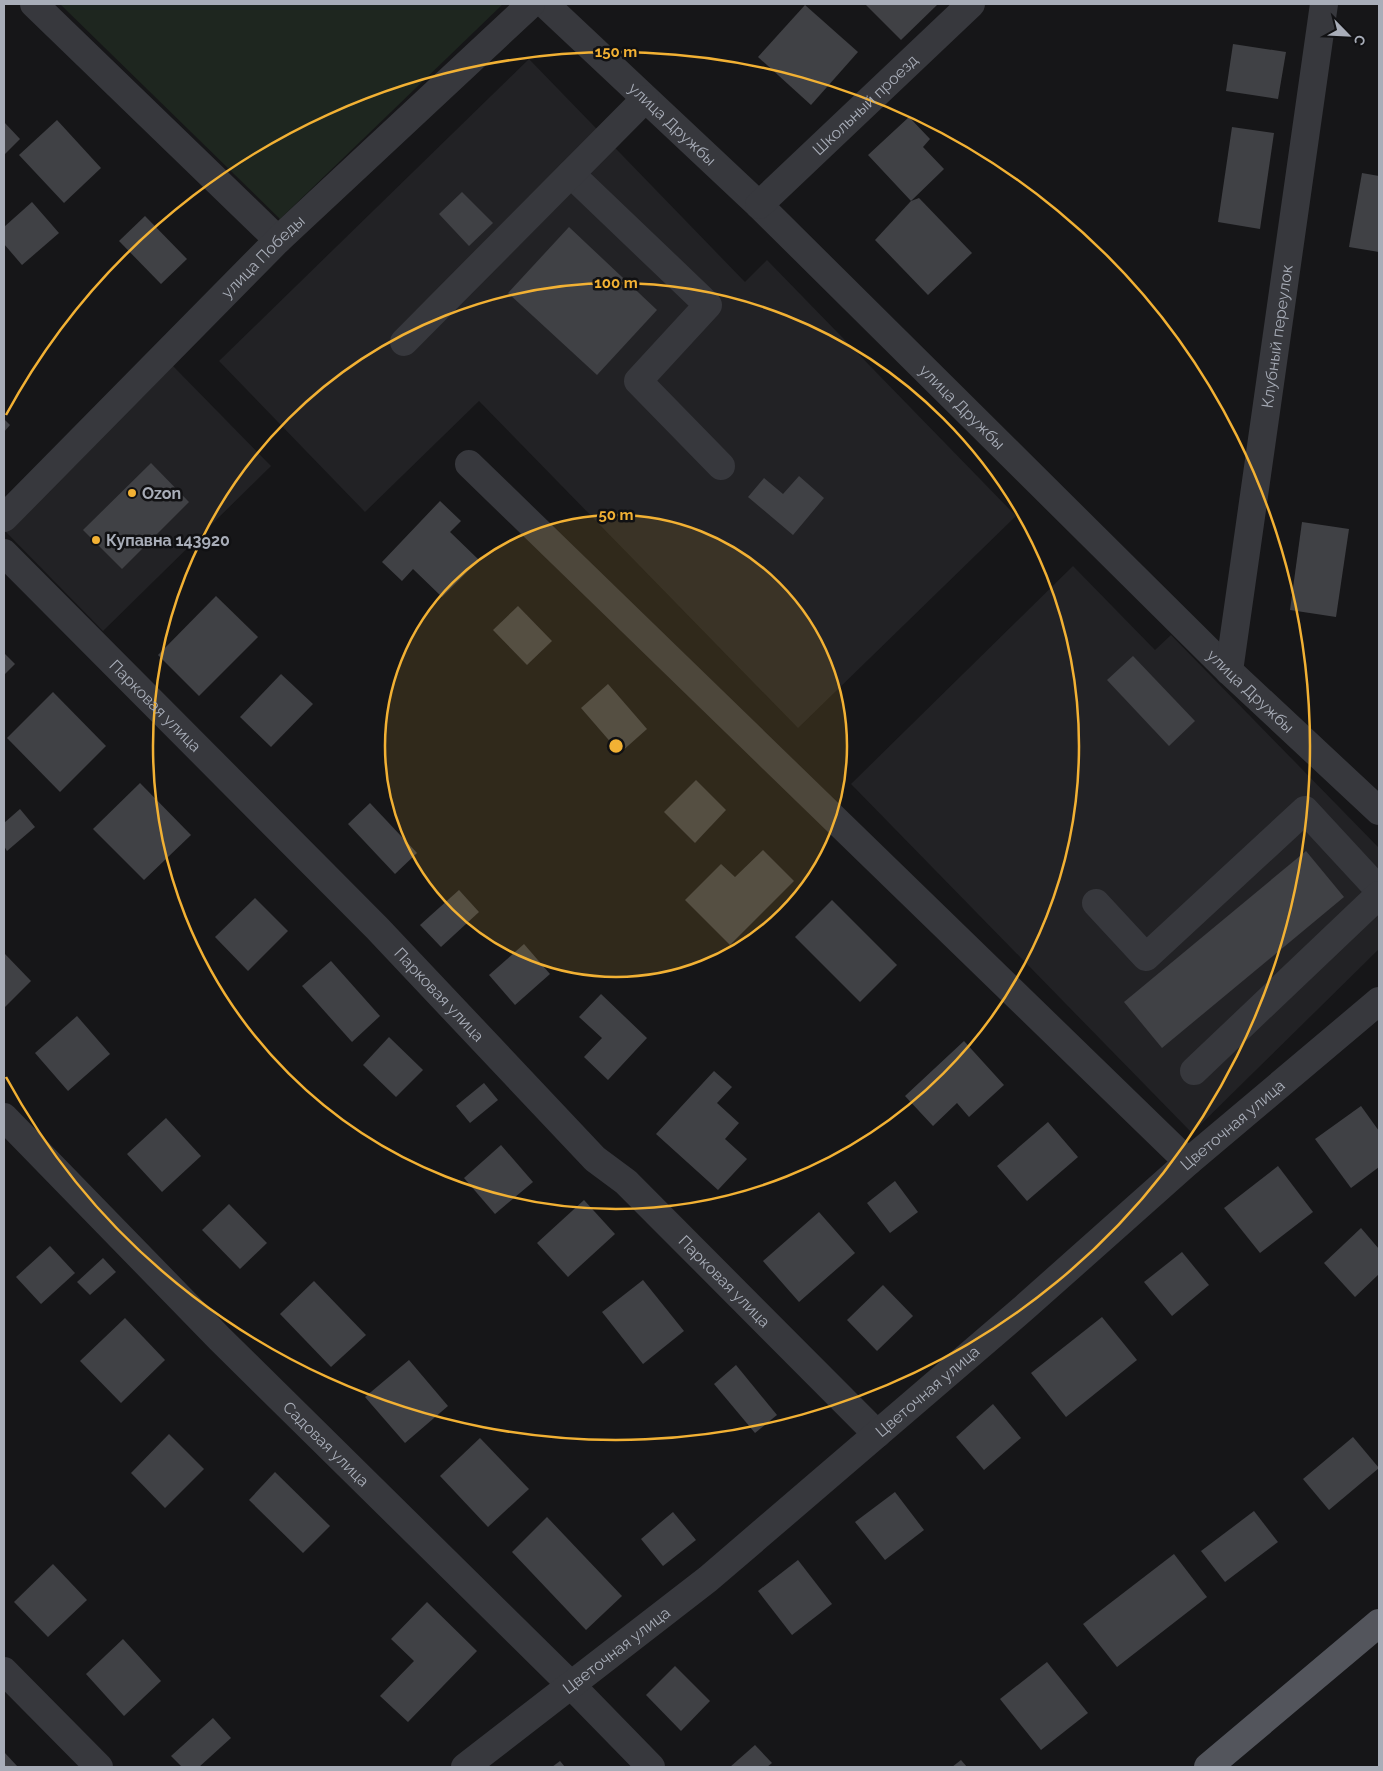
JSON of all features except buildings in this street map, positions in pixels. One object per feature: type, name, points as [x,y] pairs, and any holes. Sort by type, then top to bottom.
[{"type":"main road","points":[[1208,1767],[1379,1623]]},
{"type":"street","points":[[34,4],[278,240]]},
{"type":"street","name":"улица Победы","points":[[4,518],[278,240],[531,4]]},
{"type":"street","name":"улица Дружбы","points":[[545,4],[760,206],[1230,671],[1379,811]]},
{"type":"street","name":"Школьный проезд","points":[[760,206],[971,4]]},
{"type":"street","name":"Клубный переулок","points":[[1230,671],[1324,4]]},
{"type":"street","points":[[404,342],[645,99]]},
{"type":"street","points":[[571,174],[708,305],[638,381],[721,466]]},
{"type":"street","points":[[469,464],[1188,1162]]},
{"type":"street","name":"Парковая улица","points":[[4,553],[377,928],[595,1159],[626,1182],[876,1434]]},
{"type":"street","points":[[1096,903],[1146,957],[1305,810],[1379,890]]},
{"type":"street","points":[[1194,1071],[1379,895]]},
{"type":"street","name":"Цветочная улица","points":[[465,1767],[708,1579],[1025,1307],[1188,1162],[1379,1001]]},
{"type":"street","name":"Садовая улица","points":[[4,1117],[220,1339],[571,1685],[651,1767]]},
{"type":"street","points":[[4,1671],[99,1767]]},
{"type":"shaded area","points":[[60,4],[503,4],[280,219]]},
{"type":"shaded area","points":[[529,59],[745,282],[767,260],[1016,516],[798,728],[479,401],[365,512],[219,361]]},
{"type":"shaded area","points":[[172,365],[271,466],[103,631],[4,530]]},
{"type":"shaded area","points":[[1073,566],[1155,650],[1171,635],[1379,848],[1379,949],[1192,1133],[851,784]]},
{"type":"place","name":"Ozon","points":[[132,493]]},
{"type":"place","name":"Купавна 143920","points":[[96,540]]}]
